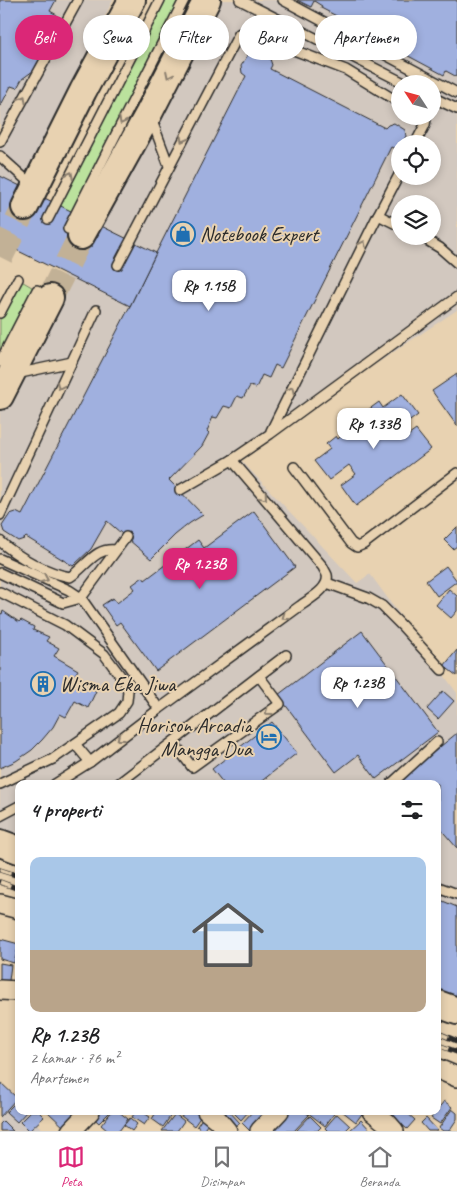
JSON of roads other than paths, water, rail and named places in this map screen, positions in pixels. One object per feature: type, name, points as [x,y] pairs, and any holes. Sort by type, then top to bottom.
[{"type":"main road","points":[[36,204],[84,91],[132,0]]},
{"type":"main road","points":[[75,232],[149,113],[206,0]]},
{"type":"main road","points":[[3,373],[44,294]]},
{"type":"main road","points":[[0,843],[15,849]]},
{"type":"main road","points":[[441,1005],[457,1011]]},
{"type":"street","points":[[0,904],[15,908]]},
{"type":"street","points":[[0,990],[15,991]]},
{"type":"street","points":[[441,1070],[457,1077]]},
{"type":"street","points":[[71,1131],[86,1115]]},
{"type":"street","points":[[212,1115],[227,1131]]},
{"type":"street","points":[[260,1131],[275,1115]]},
{"type":"street","points":[[377,1115],[394,1131]]},
{"type":"lane","points":[[0,142],[78,0]]},
{"type":"lane","points":[[0,156],[36,204],[160,0]]},
{"type":"lane","points":[[75,232],[184,0]]},
{"type":"lane","points":[[240,0],[391,76]]},
{"type":"lane","points":[[284,0],[457,94]]},
{"type":"lane","points":[[118,266],[238,34],[244,31],[346,70],[391,98]]},
{"type":"lane","points":[[441,102],[457,110]]},
{"type":"lane","points":[[149,113],[169,166]]},
{"type":"lane","points":[[270,434],[393,185]]},
{"type":"lane","points":[[378,215],[391,222]]},
{"type":"lane","points":[[435,245],[457,263]]},
{"type":"lane","points":[[0,313],[18,279]]},
{"type":"lane","points":[[180,490],[232,460],[270,434],[457,297]]},
{"type":"lane","points":[[0,515],[96,310]]},
{"type":"lane","points":[[3,373],[72,362]]},
{"type":"lane","points":[[61,780],[90,762],[159,708],[306,602],[321,590],[326,583],[327,575],[323,567],[232,460]]},
{"type":"lane","points":[[294,467],[351,543],[357,547],[364,544],[457,473]]},
{"type":"lane","points":[[0,574],[63,603],[81,598],[126,537]]},
{"type":"lane","points":[[0,541],[42,567],[70,577],[79,572],[100,551],[116,550]]},
{"type":"lane","points":[[0,559],[69,590],[81,598],[159,708]]},
{"type":"lane","points":[[326,583],[368,598],[382,606],[442,670]]},
{"type":"lane","points":[[0,592],[65,625],[104,654],[125,682],[128,691],[127,701],[119,713],[53,760],[0,784]]},
{"type":"lane","points":[[104,654],[114,645]]},
{"type":"lane","points":[[123,780],[286,655]]},
{"type":"lane","points":[[173,742],[192,767],[280,704],[259,676]]},
{"type":"lane","points":[[395,780],[437,742]]},
{"type":"lane","points":[[74,744],[90,762]]},
{"type":"lane","points":[[0,816],[15,808]]},
{"type":"lane","points":[[441,888],[457,894]]},
{"type":"tunnel","points":[[0,257],[25,207]]},
{"type":"tunnel","points":[[50,298],[81,236]]},
{"type":"railway","points":[[0,870],[15,875]]},
{"type":"railway","points":[[0,882],[15,888]]},
{"type":"railway","points":[[441,1034],[457,1041]]},
{"type":"railway","points":[[441,1046],[457,1052]]},
{"type":"place","name":"Notebook Expert","points":[[183,234]]},
{"type":"place","name":"Wisma Eka Jiwa","points":[[43,684]]},
{"type":"place","name":"Horison Arcadia Mangga Dua","points":[[269,737]]}]
